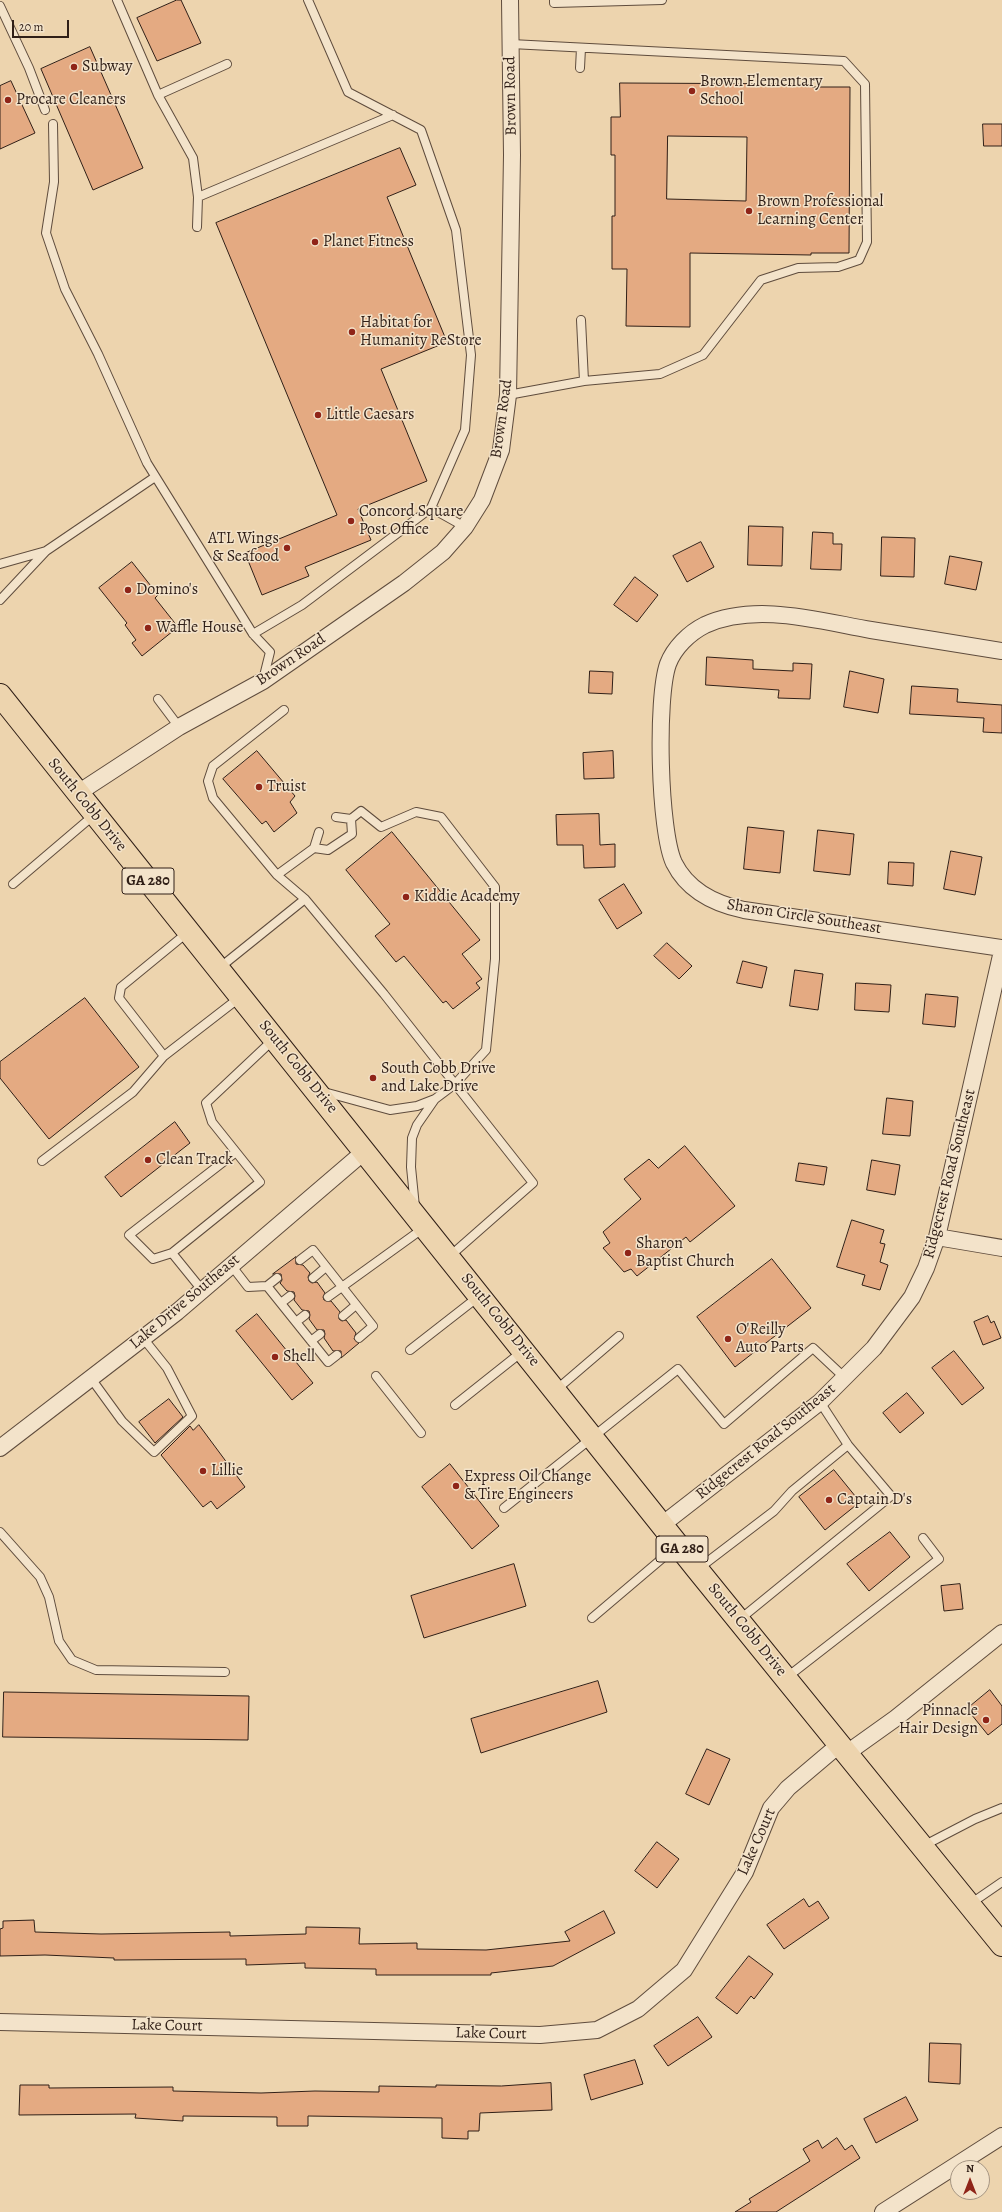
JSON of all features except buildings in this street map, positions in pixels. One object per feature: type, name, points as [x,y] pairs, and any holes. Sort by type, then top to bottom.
[{"type":"main road","name":"South Cobb Drive","points":[[2,700],[449,1256],[663,1524],[697,1569],[1002,1945]]},
{"type":"street","name":"Brown Road","points":[[78,793],[179,727],[263,681],[404,583],[443,552],[465,528],[482,500],[501,450],[508,395],[512,155],[510,0]]},
{"type":"street","name":"Sharon Circle Southeast","points":[[1002,651],[797,618],[744,615],[705,625],[692,634],[674,652],[664,681],[662,732],[662,786],[668,845],[674,864],[688,884],[703,896],[724,906],[744,910],[1002,948]]},
{"type":"street","name":"Ridgecrest Road Southeast","points":[[663,1524],[820,1402],[874,1348],[912,1297],[926,1268],[937,1238],[1002,951]]},
{"type":"street","name":"Lake Drive Southeast","points":[[0,1448],[177,1312],[365,1151]]},
{"type":"street","points":[[937,1238],[1002,1248]]},
{"type":"street","name":"Lake Court","points":[[0,2022],[540,2035],[597,2030],[638,2009],[684,1970],[745,1872],[771,1808],[788,1788],[843,1748],[896,1718],[1002,1633]]},
{"type":"street","points":[[883,2212],[1002,2136]]},
{"type":"lane","points":[[117,0],[158,95],[193,158],[198,198],[197,227]]},
{"type":"lane","points":[[252,634],[302,605],[431,508],[465,430],[471,354],[456,230],[421,130],[348,92],[308,0]]},
{"type":"lane","points":[[554,0],[554,3],[662,0]]},
{"type":"lane","points":[[0,6],[29,68],[45,110]]},
{"type":"lane","points":[[508,395],[584,382],[660,374],[703,354],[761,280],[798,268],[838,266],[859,260],[867,242],[865,84],[844,61],[511,44]]},
{"type":"lane","points":[[580,68],[581,48]]},
{"type":"lane","points":[[158,95],[227,64]]},
{"type":"lane","points":[[198,198],[392,115]]},
{"type":"lane","points":[[52,124],[54,182],[46,233],[66,289],[155,477],[252,634],[270,652],[263,681]]},
{"type":"lane","points":[[581,320],[584,382]]},
{"type":"lane","points":[[0,600],[46,551],[155,477]]},
{"type":"lane","points":[[431,508],[465,528]]},
{"type":"lane","points":[[0,564],[46,551]]},
{"type":"lane","points":[[158,699],[179,727]]},
{"type":"lane","points":[[284,710],[213,766],[208,781],[213,798],[277,875],[305,899],[384,994],[533,1183],[449,1256]]},
{"type":"lane","points":[[316,1090],[390,1110],[417,1106],[435,1099],[455,1084],[486,1050],[495,959],[495,887],[441,817],[416,812],[381,827],[361,811],[351,819],[336,817]]},
{"type":"lane","points":[[13,884],[95,815]]},
{"type":"lane","points":[[314,848],[328,850],[352,834],[351,819]]},
{"type":"lane","points":[[277,875],[314,848],[319,832]]},
{"type":"lane","points":[[218,969],[305,899]]},
{"type":"lane","points":[[164,1056],[119,998],[121,987],[189,932]]},
{"type":"lane","points":[[42,1161],[133,1092],[164,1056],[241,996]]},
{"type":"lane","points":[[236,1152],[129,1235],[153,1259],[172,1253],[260,1182],[236,1152],[212,1122],[206,1103],[274,1039]]},
{"type":"lane","points":[[328,1297],[342,1287],[420,1220],[411,1142],[417,1125],[435,1099]]},
{"type":"lane","points":[[300,1260],[313,1250],[373,1326],[359,1338]]},
{"type":"lane","points":[[172,1253],[202,1290]]},
{"type":"lane","points":[[231,1265],[248,1287],[266,1286],[277,1278]]},
{"type":"lane","points":[[313,1278],[326,1267]]},
{"type":"lane","points":[[266,1286],[328,1362],[337,1355]]},
{"type":"lane","points":[[410,1350],[480,1295]]},
{"type":"lane","points":[[281,1303],[290,1296]]},
{"type":"lane","points":[[343,1316],[356,1305]]},
{"type":"lane","points":[[296,1322],[305,1315]]},
{"type":"lane","points":[[311,1341],[320,1334]]},
{"type":"lane","points":[[556,1390],[619,1336]]},
{"type":"lane","points":[[90,1378],[122,1421],[154,1452],[192,1416],[167,1368],[143,1338]]},
{"type":"lane","points":[[504,1508],[678,1369],[724,1424],[813,1348],[844,1378]]},
{"type":"lane","points":[[455,1405],[524,1350]]},
{"type":"lane","points":[[376,1376],[420,1433]]},
{"type":"lane","points":[[738,1620],[891,1496],[848,1445],[820,1402]]},
{"type":"lane","points":[[697,1569],[774,1511],[792,1491],[848,1445]]},
{"type":"lane","points":[[0,1532],[40,1577],[49,1597],[59,1641],[72,1660],[96,1670],[224,1672]]},
{"type":"lane","points":[[786,1678],[939,1559],[923,1538]]},
{"type":"lane","points":[[592,1618],[678,1545]]},
{"type":"lane","points":[[922,1846],[975,1819],[1002,1808]]},
{"type":"lane","points":[[969,1904],[1002,1882]]},
{"type":"place","name":"Subway","points":[[74,67]]},
{"type":"place","name":"Brown Elementary School","points":[[692,91]]},
{"type":"place","name":"Procare Cleaners","points":[[8,100]]},
{"type":"place","name":"Brown Professional Learning Center","points":[[749,211]]},
{"type":"place","name":"Planet Fitness","points":[[315,242]]},
{"type":"place","name":"Habitat for Humanity ReStore","points":[[352,332]]},
{"type":"place","name":"Little Caesars","points":[[318,415]]},
{"type":"place","name":"Concord Square Post Office","points":[[351,521]]},
{"type":"place","name":"ATL Wings & Seafood","points":[[287,548]]},
{"type":"place","name":"Domino's","points":[[128,590]]},
{"type":"place","name":"Waffle House","points":[[148,628]]},
{"type":"place","name":"Truist","points":[[259,787]]},
{"type":"place","name":"Kiddie Academy","points":[[406,897]]},
{"type":"place","name":"South Cobb Drive and Lake Drive","points":[[373,1078]]},
{"type":"place","name":"Clean Track","points":[[148,1160]]},
{"type":"place","name":"Sharon Baptist Church","points":[[628,1253]]},
{"type":"place","name":"O'Reilly Auto Parts","points":[[728,1339]]},
{"type":"place","name":"Shell","points":[[275,1357]]},
{"type":"place","name":"Lillie","points":[[203,1471]]},
{"type":"place","name":"Express Oil Change & Tire Engineers","points":[[456,1486]]},
{"type":"place","name":"Captain D's","points":[[829,1500]]},
{"type":"place","name":"Pinnacle Hair Design","points":[[986,1720]]}]
